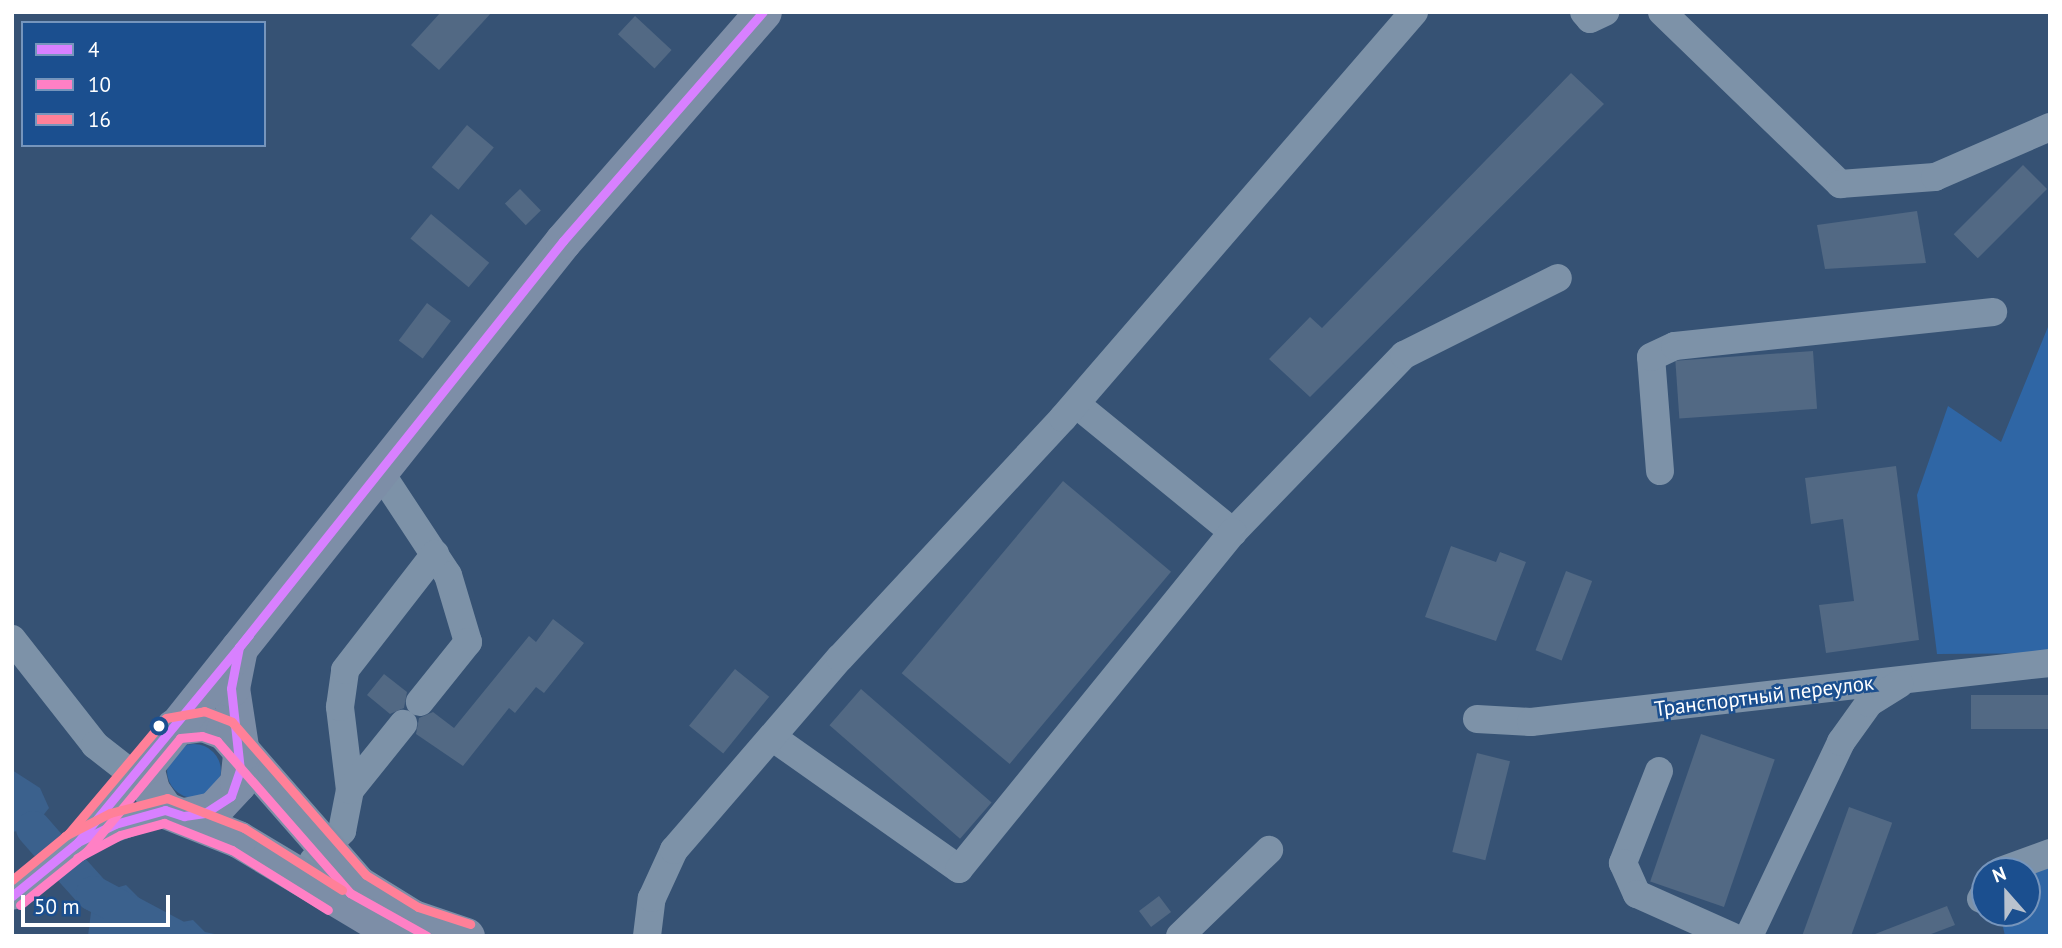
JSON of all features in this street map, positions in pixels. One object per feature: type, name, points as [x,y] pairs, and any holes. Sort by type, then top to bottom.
[{"type":"main road","points":[[400,936],[291,871],[175,813],[151,790],[141,771],[563,241],[763,12]]},
{"type":"main road","points":[[175,813],[213,810],[231,796],[241,753],[231,696],[240,647]]},
{"type":"main road","points":[[174,727],[210,724],[241,753],[326,852],[383,901],[466,936]]},
{"type":"street","points":[[647,936],[652,898],[674,850],[772,737],[1076,404],[1414,12]]},
{"type":"street","points":[[1584,12],[1590,19],[1605,12]]},
{"type":"street","points":[[1662,12],[1840,184],[1935,177],[2050,127]]},
{"type":"street","points":[[772,737],[959,869],[1233,532],[1404,355],[1558,278]]},
{"type":"street","points":[[1660,471],[1651,357],[1675,346],[1993,312]]},
{"type":"street","points":[[1076,404],[1233,532]]},
{"type":"street","points":[[350,790],[468,642],[448,575],[380,472]]},
{"type":"street","points":[[291,871],[326,852],[342,831],[350,790],[340,707],[345,670],[435,554]]},
{"type":"street","points":[[12,639],[95,745],[141,771],[78,842],[14,893]]},
{"type":"street","name":"Транспортный переулок","points":[[1477,719],[1531,722],[2050,663]]},
{"type":"street","points":[[1749,936],[1841,742],[1869,703],[1909,679]]},
{"type":"street","points":[[1659,771],[1623,863],[1637,894],[1731,936]]},
{"type":"street","points":[[78,842],[175,813]]},
{"type":"street","points":[[1180,936],[1269,850]]},
{"type":"shaded area","points":[[2050,322],[2050,653],[1937,654],[1917,495],[1948,406],[2001,442]]},
{"type":"shaded area","points":[[194,744],[213,752],[221,771],[213,790],[194,798],[175,790],[167,771],[175,752]]},
{"type":"shaded area","points":[[12,770],[40,788],[49,808],[33,828],[12,832]]},
{"type":"shaded area","points":[[2050,864],[2050,936],[2005,936],[2003,927],[2041,927],[2041,869]]},
{"type":"shaded area","points":[[126,885],[151,910],[177,923],[193,920],[205,932],[224,936],[88,936],[92,904],[102,892]]},
{"type":"building","points":[[441,12],[492,12],[439,70],[411,45]]},
{"type":"building","points":[[635,16],[672,50],[655,68],[618,34]]},
{"type":"building","points":[[1571,73],[1604,104],[1310,397],[1269,359],[1310,317],[1322,328]]},
{"type":"building","points":[[467,125],[494,147],[458,190],[432,167]]},
{"type":"building","points":[[2023,165],[2047,189],[1978,258],[1954,234]]},
{"type":"building","points":[[520,189],[541,211],[526,225],[505,204]]},
{"type":"building","points":[[1917,211],[1926,263],[1825,269],[1817,225]]},
{"type":"building","points":[[431,214],[489,263],[469,287],[410,239]]},
{"type":"building","points":[[427,303],[451,321],[423,359],[399,341]]},
{"type":"building","points":[[1813,351],[1817,409],[1679,418],[1675,361]]},
{"type":"building","points":[[1896,466],[1919,640],[1826,653],[1819,605],[1854,601],[1843,519],[1811,524],[1805,478]]},
{"type":"building","points":[[1063,481],[1171,572],[1010,764],[902,673]]},
{"type":"building","points":[[1451,546],[1496,562],[1500,552],[1526,562],[1496,641],[1425,617]]},
{"type":"building","points":[[1566,571],[1592,581],[1562,660],[1536,650]]},
{"type":"building","points":[[553,619],[584,643],[544,693],[536,687],[515,713],[509,708],[463,766],[416,734],[419,718],[433,712],[454,728],[529,636],[536,642]]},
{"type":"building","points":[[735,669],[769,697],[723,753],[689,726]]},
{"type":"building","points":[[384,674],[407,692],[404,708],[390,714],[367,695]]},
{"type":"building","points":[[861,689],[992,802],[960,839],[830,725]]},
{"type":"building","points":[[1971,695],[2050,695],[2050,729],[1971,729]]},
{"type":"building","points":[[1701,734],[1775,759],[1724,907],[1650,882]]},
{"type":"building","points":[[1477,753],[1510,761],[1485,860],[1452,852]]},
{"type":"building","points":[[1849,807],[1892,823],[1851,936],[1802,936]]},
{"type":"building","points":[[1159,896],[1171,912],[1151,927],[1139,911]]},
{"type":"building","points":[[1947,906],[1955,925],[1926,936],[1870,936]]},
{"type":"waterway","points":[[33,828],[47,844]]},
{"type":"waterway","points":[[72,870],[93,893],[174,936]]},
{"type":"transit line","name":"4","points":[[12,896],[78,842],[115,824],[165,810],[184,816],[205,813],[231,796],[240,770],[231,688],[239,647],[563,241],[763,12]]},
{"type":"transit line","name":"4","points":[[77,843],[249,635]]},
{"type":"transit line","name":"16","points":[[12,880],[69,833],[166,718],[204,711],[232,722],[366,875],[418,907],[470,924]]},
{"type":"transit line","name":"10","points":[[20,905],[87,851],[180,738],[202,736],[217,741],[350,893],[427,936]]},
{"type":"transit line","name":"16","points":[[65,836],[110,813],[167,798],[244,828],[342,890]]},
{"type":"transit line","name":"10","points":[[77,858],[120,835],[164,823],[232,850],[328,910]]}]
